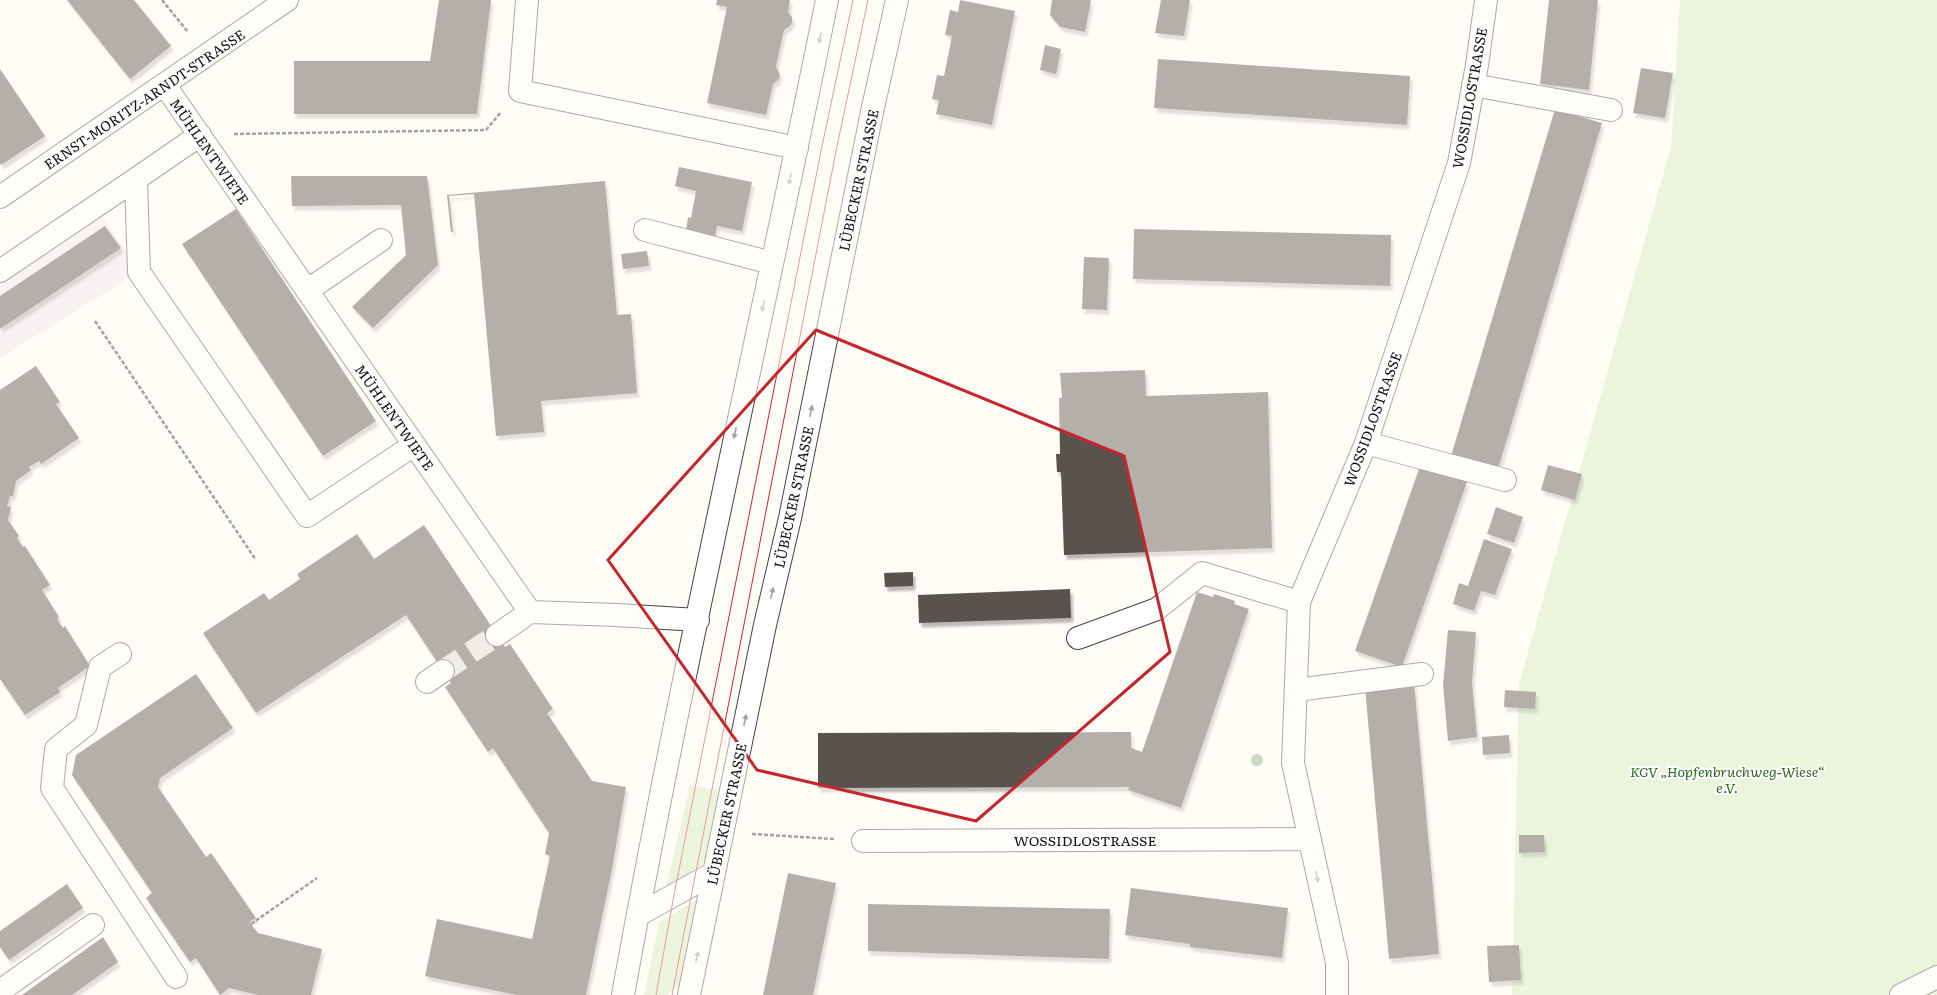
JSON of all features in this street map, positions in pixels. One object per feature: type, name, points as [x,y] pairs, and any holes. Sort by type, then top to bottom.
[{"type":"street","name":"ERNST-MORITZ-ARNDT-STRASSE","points":[[0,197],[287,0]]},
{"type":"street","points":[[527,0],[520,91],[797,148]]},
{"type":"street","points":[[623,995],[698,620],[827,0]]},
{"type":"street","name":"LÜBECKER STRASSE","points":[[689,995],[765,625],[790,518],[872,112],[897,0]]},
{"type":"street","name":"WOSSIDLOSTRASSE","points":[[1337,995],[1336,963],[1308,839],[1293,763],[1299,602],[1366,443],[1459,163],[1486,0]]},
{"type":"street","name":"MÜHLENTWIETE","points":[[164,84],[530,612]]},
{"type":"street","points":[[1473,85],[1611,110]]},
{"type":"street","points":[[0,271],[200,135]]},
{"type":"street","points":[[136,179],[139,272],[307,516],[414,444]]},
{"type":"street","points":[[645,230],[772,263]]},
{"type":"street","points":[[308,290],[381,240]]},
{"type":"street","points":[[1366,443],[1505,480]]},
{"type":"street","points":[[1078,638],[1157,609],[1202,572],[1299,602]]},
{"type":"street","points":[[497,635],[530,612],[698,620]]},
{"type":"street","points":[[120,654],[100,666],[86,725],[56,749],[52,788],[176,977]]},
{"type":"street","points":[[1296,690],[1422,674]]},
{"type":"street","name":"WOSSIDLOSTRASSE","points":[[863,841],[1308,839]]},
{"type":"street","points":[[638,915],[714,873]]},
{"type":"street","points":[[0,991],[93,925]]},
{"type":"street","points":[[1901,995],[1937,977]]},
{"type":"path","points":[[162,0],[206,56]]},
{"type":"path","points":[[200,135],[486,130],[520,91]]},
{"type":"path","points":[[95,321],[256,560]]},
{"type":"path","points":[[752,834],[863,841]]},
{"type":"path","points":[[251,924],[317,878]]},
{"type":"highlighted area","points":[[816,330],[1124,456],[1170,652],[976,821],[757,770],[608,560]]},
{"type":"shaded area","points":[[96,206],[139,272],[0,358],[0,271]]},
{"type":"green space","name":"KGV „Hopfenbruchweg-Wiese“ e.V.","points":[[1680,0],[1937,0],[1937,995],[1512,995],[1519,684],[1671,147]]},
{"type":"green space","points":[[690,785],[721,791],[707,861],[666,888]]},
{"type":"green space","points":[[699,898],[682,984],[666,995],[644,995],[659,923]]},
{"type":"building","points":[[67,0],[134,0],[171,46],[130,79]]},
{"type":"building","points":[[439,0],[491,0],[477,114],[294,114],[294,61],[430,61]]},
{"type":"building","points":[[717,0],[790,0],[788,12],[792,17],[792,22],[790,26],[784,30],[776,66],[780,76],[773,84],[766,115],[707,103],[727,7],[716,5]]},
{"type":"building","points":[[960,0],[1015,11],[992,125],[936,114],[939,100],[932,99],[937,75],[944,76],[952,36],[945,35],[950,10],[958,12]]},
{"type":"building","points":[[1052,0],[1091,0],[1085,32],[1060,27],[1050,15]]},
{"type":"building","points":[[1161,0],[1190,0],[1184,36],[1155,33]]},
{"type":"building","points":[[1549,0],[1598,0],[1589,90],[1540,84]]},
{"type":"building","points":[[1045,45],[1061,49],[1056,74],[1040,70]]},
{"type":"building","points":[[1158,59],[1410,76],[1407,125],[1154,108]]},
{"type":"building","points":[[1641,68],[1673,73],[1665,118],[1633,113]]},
{"type":"building","points":[[0,69],[45,136],[1,165],[0,163]]},
{"type":"building","points":[[1555,109],[1602,123],[1498,469],[1451,456]]},
{"type":"building","points":[[679,167],[752,182],[742,231],[717,226],[715,237],[686,231],[688,217],[691,218],[696,191],[675,186]]},
{"type":"building","points":[[291,176],[427,176],[438,265],[373,328],[352,307],[406,255],[401,205],[292,206]]},
{"type":"building","points":[[605,181],[617,315],[631,314],[637,393],[541,401],[544,432],[496,436],[474,194],[449,196],[453,232],[451,232],[447,195]]},
{"type":"building","points":[[236,209],[376,421],[323,456],[182,244]]},
{"type":"building","points":[[105,226],[121,248],[0,329],[0,296]]},
{"type":"building","points":[[1134,229],[1391,235],[1390,286],[1133,279]]},
{"type":"building","points":[[647,251],[649,266],[623,269],[621,254]]},
{"type":"building","points":[[1084,257],[1109,258],[1107,310],[1082,309]]},
{"type":"building","points":[[36,366],[60,402],[56,404],[79,438],[41,464],[39,461],[29,467],[31,470],[16,481],[13,496],[10,496],[7,506],[11,507],[8,520],[19,536],[17,538],[23,547],[25,546],[50,585],[42,590],[59,617],[57,619],[63,628],[65,626],[90,666],[58,688],[60,692],[25,715],[0,679],[0,390]]},
{"type":"building","points":[[1145,370],[1146,396],[1268,392],[1272,548],[1064,555],[1061,472],[1057,472],[1056,454],[1060,454],[1059,398],[1062,398],[1060,373]]},
{"type":"building","points":[[1548,465],[1582,474],[1575,500],[1541,490]]},
{"type":"building","points":[[1420,466],[1467,482],[1402,667],[1355,651]]},
{"type":"building","points":[[1496,507],[1523,517],[1514,543],[1487,534]]},
{"type":"building","points":[[424,525],[505,647],[510,644],[553,709],[547,713],[592,781],[626,787],[612,869],[586,995],[517,995],[425,976],[437,919],[532,939],[550,856],[545,854],[549,833],[493,748],[488,752],[445,687],[451,683],[406,615],[256,713],[203,633],[264,593],[269,600],[300,579],[297,574],[357,534],[374,559]]},
{"type":"building","points":[[1484,539],[1512,549],[1495,595],[1481,591],[1474,611],[1453,604],[1459,583],[1468,586]]},
{"type":"building","points":[[913,572],[913,586],[885,587],[884,573]]},
{"type":"building","points":[[1070,589],[1071,618],[919,623],[918,595]]},
{"type":"building","points":[[1197,592],[1213,597],[1214,594],[1235,601],[1234,604],[1249,609],[1181,808],[1128,790],[1129,787],[818,788],[818,733],[1131,732],[1131,748],[1142,752]]},
{"type":"building","points":[[1448,630],[1476,632],[1472,682],[1477,737],[1448,741],[1443,685]]},
{"type":"building","points":[[196,674],[233,728],[160,778],[158,787],[206,857],[211,853],[256,918],[249,922],[258,933],[322,949],[311,995],[258,995],[229,988],[220,995],[196,958],[190,962],[146,898],[152,893],[72,775],[76,755]]},
{"type":"building","points":[[1414,683],[1439,954],[1389,959],[1365,687]]},
{"type":"building","points":[[1505,690],[1536,692],[1535,709],[1504,707]]},
{"type":"building","points":[[1509,735],[1510,753],[1483,755],[1482,737]]},
{"type":"building","points":[[1519,835],[1544,835],[1545,852],[1519,853]]},
{"type":"building","points":[[788,873],[836,883],[813,995],[763,995]]},
{"type":"building","points":[[67,884],[83,908],[9,960],[0,947],[0,931]]},
{"type":"building","points":[[1131,888],[1288,908],[1282,958],[1190,947],[1190,944],[1125,935]]},
{"type":"building","points":[[868,904],[1110,909],[1109,959],[868,951]]},
{"type":"building","points":[[103,937],[118,962],[72,995],[22,995]]},
{"type":"building","points":[[1519,945],[1521,980],[1489,982],[1487,946]]},
{"type":"tunnel","points":[[443,671],[497,635]]},
{"type":"tram line","points":[[656,995],[674,895],[821,151],[853,0]]},
{"type":"tram line","points":[[672,995],[836,151],[868,0]]}]
